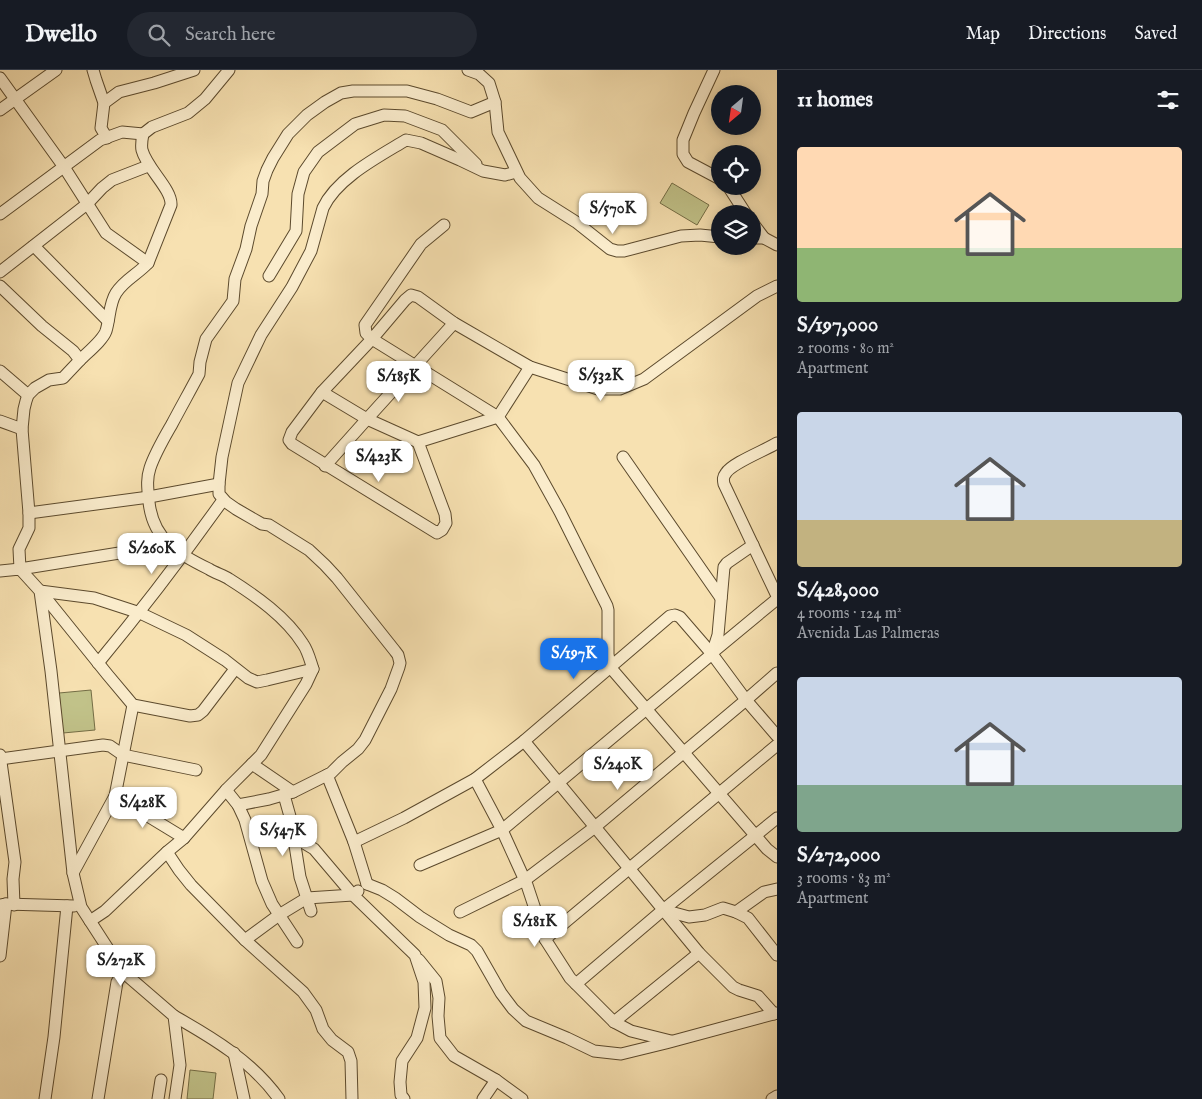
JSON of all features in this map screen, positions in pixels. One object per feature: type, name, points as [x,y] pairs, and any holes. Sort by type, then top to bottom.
[{"type":"street","points":[[0,110],[56,70]]},
{"type":"street","points":[[93,70],[104,103],[101,128],[107,138]]},
{"type":"street","points":[[104,103],[119,92],[194,70]]},
{"type":"street","points":[[0,214],[100,140],[122,132],[143,134],[152,127],[188,113],[205,99],[229,70]]},
{"type":"street","points":[[468,70],[479,74],[489,83],[495,102],[498,132],[520,178],[538,198],[576,222],[610,249],[624,251],[682,236],[711,236]]},
{"type":"street","points":[[711,174],[688,162],[683,154],[683,140],[714,70]]},
{"type":"street","points":[[0,78],[64,167],[106,233],[148,263]]},
{"type":"street","points":[[90,921],[105,911],[184,838],[226,790],[261,755],[306,684],[313,669],[304,645],[278,615],[244,589],[183,556],[169,545],[155,524],[148,497],[147,482],[150,469],[160,446],[199,374],[206,339],[233,301],[234,279],[246,249],[251,226],[262,194],[263,181],[273,158],[288,134],[307,115],[341,93],[407,91],[437,99],[471,112],[495,102]]},
{"type":"street","points":[[269,276],[296,231],[298,194],[304,172],[318,152],[355,124],[384,115],[405,116],[442,130],[482,171]]},
{"type":"street","points":[[143,134],[141,149],[148,166],[168,192],[171,205],[148,263],[122,285],[115,294],[106,332],[63,378],[49,380],[34,388],[28,395],[22,428],[29,513],[28,528],[19,548],[20,569],[133,705],[190,716],[198,715],[236,669]]},
{"type":"street","points":[[238,805],[288,793],[327,775],[348,756],[358,750],[396,680],[400,662],[398,655],[337,578],[313,553],[269,525],[262,524],[223,500],[219,484],[222,457],[238,383],[261,335],[292,287],[311,251],[322,208],[333,191],[351,176],[406,140],[420,143],[482,171],[505,175],[516,172]]},
{"type":"street","points":[[0,272],[87,204],[112,180],[148,166]]},
{"type":"street","points":[[444,225],[421,244],[365,326],[366,333],[372,339],[498,417],[534,465],[607,606],[610,667],[718,794],[767,849],[777,857]]},
{"type":"street","points":[[761,239],[777,245]]},
{"type":"street","points":[[34,246],[108,321]]},
{"type":"street","points":[[0,286],[42,326],[73,350],[80,360]]},
{"type":"street","points":[[418,442],[445,514],[446,523],[442,530],[437,533],[325,466],[289,440],[292,432],[322,392],[411,295],[418,297],[454,323],[530,367],[598,389],[620,389],[644,379],[758,296],[777,286]]},
{"type":"street","points":[[325,466],[366,418],[454,323]]},
{"type":"street","points":[[322,392],[366,418],[418,442],[498,417],[530,367]]},
{"type":"street","points":[[0,371],[28,395]]},
{"type":"street","points":[[0,421],[22,428]]},
{"type":"street","points":[[777,443],[727,470],[723,478],[724,484],[777,596]]},
{"type":"street","points":[[623,457],[721,598]]},
{"type":"street","points":[[29,513],[148,497],[219,484]]},
{"type":"street","points":[[98,663],[140,613],[223,500]]},
{"type":"street","points":[[0,571],[169,545]]},
{"type":"street","points":[[712,654],[718,635],[724,567],[753,545]]},
{"type":"street","points":[[40,591],[94,598],[140,613],[186,635],[225,660],[248,678],[257,682],[313,669]]},
{"type":"street","points":[[40,591],[51,671],[73,873],[80,907],[123,972],[174,1016],[234,1053],[249,1065],[270,1086],[279,1099]]},
{"type":"street","points":[[420,866],[502,830],[777,599]]},
{"type":"street","points":[[354,842],[404,818],[475,779],[524,741],[670,616],[680,617],[777,736]]},
{"type":"street","points":[[460,912],[525,880],[595,827],[777,673]]},
{"type":"street","points":[[73,873],[115,796],[133,705]]},
{"type":"street","points":[[367,884],[382,890],[420,917],[449,935],[470,945],[477,952],[501,993],[513,1009],[526,1021],[594,1051],[621,1054],[775,1013],[758,996],[733,987],[699,953],[524,741]]},
{"type":"street","points":[[0,956],[15,862],[0,757],[103,745],[110,746],[123,754],[196,770]]},
{"type":"street","points":[[545,939],[777,745]]},
{"type":"street","points":[[252,764],[288,793],[300,877],[311,911]]},
{"type":"street","points":[[327,775],[354,842],[367,884]]},
{"type":"street","points":[[475,779],[502,830],[525,880],[545,939],[570,978],[614,1022],[631,1031],[672,1041]]},
{"type":"street","points":[[226,790],[238,805],[245,820],[262,881],[272,904],[297,942]]},
{"type":"street","points":[[115,796],[184,838]]},
{"type":"street","points":[[576,984],[663,910],[777,818]]},
{"type":"street","points":[[294,840],[314,849],[353,894],[415,955],[436,981],[439,998],[440,1038],[454,1056],[496,1080],[522,1099]]},
{"type":"street","points":[[167,852],[191,885],[245,940],[303,992],[316,1010],[324,1029],[332,1040],[348,1052],[351,1061],[352,1099]]},
{"type":"street","points":[[245,940],[279,915],[307,898],[353,894],[367,884]]},
{"type":"street","points":[[736,912],[764,892],[777,889]]},
{"type":"street","points":[[7,905],[80,907]]},
{"type":"street","points":[[45,1099],[54,1037],[67,906]]},
{"type":"street","points":[[663,910],[689,917],[705,915],[723,908],[736,912],[748,918],[777,955]]},
{"type":"street","points":[[614,1022],[699,953]]},
{"type":"street","points":[[404,1099],[401,1095],[400,1082],[402,1061],[417,1038],[425,1008],[424,982],[415,955]]},
{"type":"street","points":[[98,1099],[117,982],[123,972]]},
{"type":"street","points":[[174,1016],[180,1064],[175,1099]]},
{"type":"street","points":[[234,1053],[244,1099]]},
{"type":"street","points":[[158,1099],[161,1080]]},
{"type":"street","points":[[483,1099],[496,1080]]},
{"type":"street","points":[[772,1099],[777,1096]]},
{"type":"green space","points":[[672,183],[709,205],[697,225],[660,203]]},
{"type":"green space","points":[[91,690],[95,730],[63,733],[59,693]]},
{"type":"green space","points":[[190,1070],[216,1073],[213,1099],[187,1099]]}]
